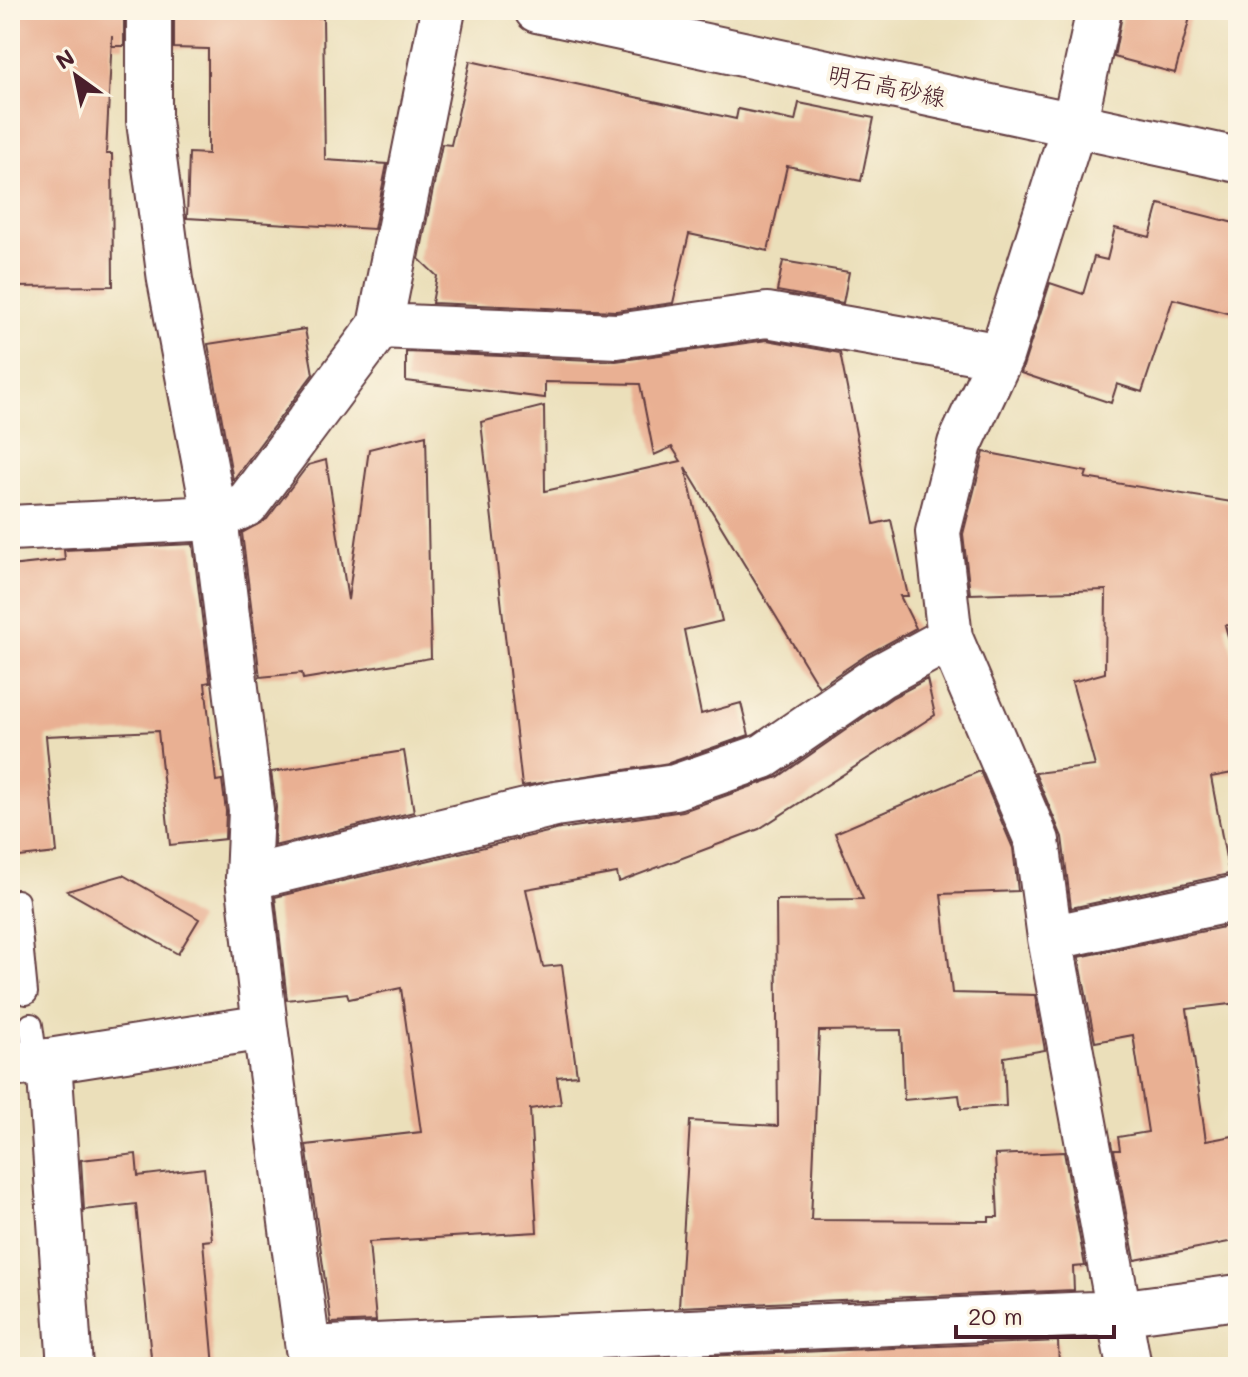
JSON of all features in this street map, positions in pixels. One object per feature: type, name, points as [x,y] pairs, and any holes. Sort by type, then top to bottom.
[{"type":"street","points":[[149,10],[149,121],[170,280],[215,518],[251,810],[248,878],[308,1349],[1117,1313],[1238,1297]]},
{"type":"street","points":[[10,528],[215,518],[247,504],[380,326],[443,10]]},
{"type":"street","name":"明石高砂線","points":[[537,10],[1238,160]]},
{"type":"street","points":[[1099,10],[1074,125],[1001,356],[960,444],[938,532],[950,638],[1037,841],[1050,938],[1129,1367]]},
{"type":"street","points":[[380,326],[617,336],[767,315],[1001,356]]},
{"type":"street","points":[[248,878],[555,804],[675,787],[764,756],[880,676],[950,638]]},
{"type":"street","points":[[1050,938],[1238,898]]},
{"type":"street","points":[[70,1367],[31,1053],[265,1027]]},
{"type":"lane","points":[[17,901],[26,993]]},
{"type":"building","points":[[10,10],[124,10],[124,46],[112,46],[112,36],[106,154],[112,154],[113,286],[10,287]]},
{"type":"building","points":[[174,10],[265,10],[264,18],[323,17],[325,160],[387,164],[374,229],[187,218],[189,153],[208,154],[208,49],[174,48]]},
{"type":"building","points":[[1123,10],[1192,10],[1175,73],[1114,57]]},
{"type":"building","points":[[470,61],[736,119],[738,109],[795,121],[799,103],[874,118],[861,181],[787,166],[768,251],[689,234],[673,303],[616,311],[432,303],[437,276],[419,259],[442,144],[451,145]]},
{"type":"building","points":[[1159,204],[1238,224],[1238,316],[1173,299],[1142,392],[1117,384],[1111,403],[1021,373],[1050,283],[1083,294],[1094,257],[1107,260],[1115,228],[1150,237]]},
{"type":"building","points":[[783,261],[849,272],[843,303],[777,291]]},
{"type":"building","points":[[305,329],[313,374],[233,480],[208,344]]},
{"type":"building","points":[[767,340],[840,353],[874,524],[891,520],[908,596],[900,596],[916,628],[868,654],[819,687],[685,467],[722,621],[684,630],[701,714],[741,703],[749,735],[669,763],[522,786],[481,422],[544,406],[545,491],[681,461],[672,447],[654,455],[640,384],[545,382],[545,398],[406,381],[406,352],[616,361]]},
{"type":"building","points":[[426,435],[431,658],[303,679],[302,673],[260,677],[242,533],[267,519],[308,465],[326,460],[348,600],[369,449]]},
{"type":"building","points":[[984,452],[1087,472],[1085,478],[1238,503],[1238,626],[1225,625],[1238,674],[1238,772],[1211,777],[1229,874],[1071,908],[1062,837],[1035,773],[1095,766],[1072,682],[1105,673],[1106,590],[970,594],[963,534]]},
{"type":"building","points":[[193,544],[210,682],[205,683],[216,781],[222,780],[226,811],[225,839],[170,845],[158,731],[46,736],[57,853],[10,858],[10,566],[65,560],[64,550]]},
{"type":"building","points":[[927,679],[935,715],[759,829],[619,882],[617,873],[526,889],[543,967],[562,965],[577,1075],[557,1077],[561,1104],[530,1109],[537,1232],[369,1242],[376,1321],[331,1323],[306,1145],[421,1132],[401,988],[349,999],[347,993],[287,1000],[275,897],[560,829],[683,811],[778,777],[893,697]]},
{"type":"building","points":[[404,751],[414,812],[274,846],[276,807],[271,772]]},
{"type":"building","points":[[980,771],[1013,848],[1018,891],[941,894],[952,993],[1035,995],[1045,1050],[1004,1057],[1006,1106],[961,1109],[959,1095],[904,1100],[901,1030],[819,1031],[811,1220],[989,1221],[989,1217],[998,1217],[995,1155],[1064,1152],[1085,1266],[1073,1267],[1074,1290],[679,1307],[690,1121],[778,1126],[776,900],[863,899],[835,833]]},
{"type":"building","points":[[123,875],[199,919],[178,954],[67,891]]},
{"type":"building","points":[[1238,924],[1238,1003],[1187,1009],[1206,1141],[1238,1135],[1238,1234],[1233,1235],[1234,1241],[1135,1260],[1114,1150],[1120,1150],[1118,1137],[1148,1132],[1133,1035],[1095,1042],[1079,957]]},
{"type":"building","points":[[136,1154],[138,1176],[204,1168],[212,1240],[203,1241],[214,1367],[152,1367],[136,1204],[84,1210],[81,1160]]},
{"type":"building","points":[[1058,1341],[1059,1367],[680,1367],[680,1357]]}]
